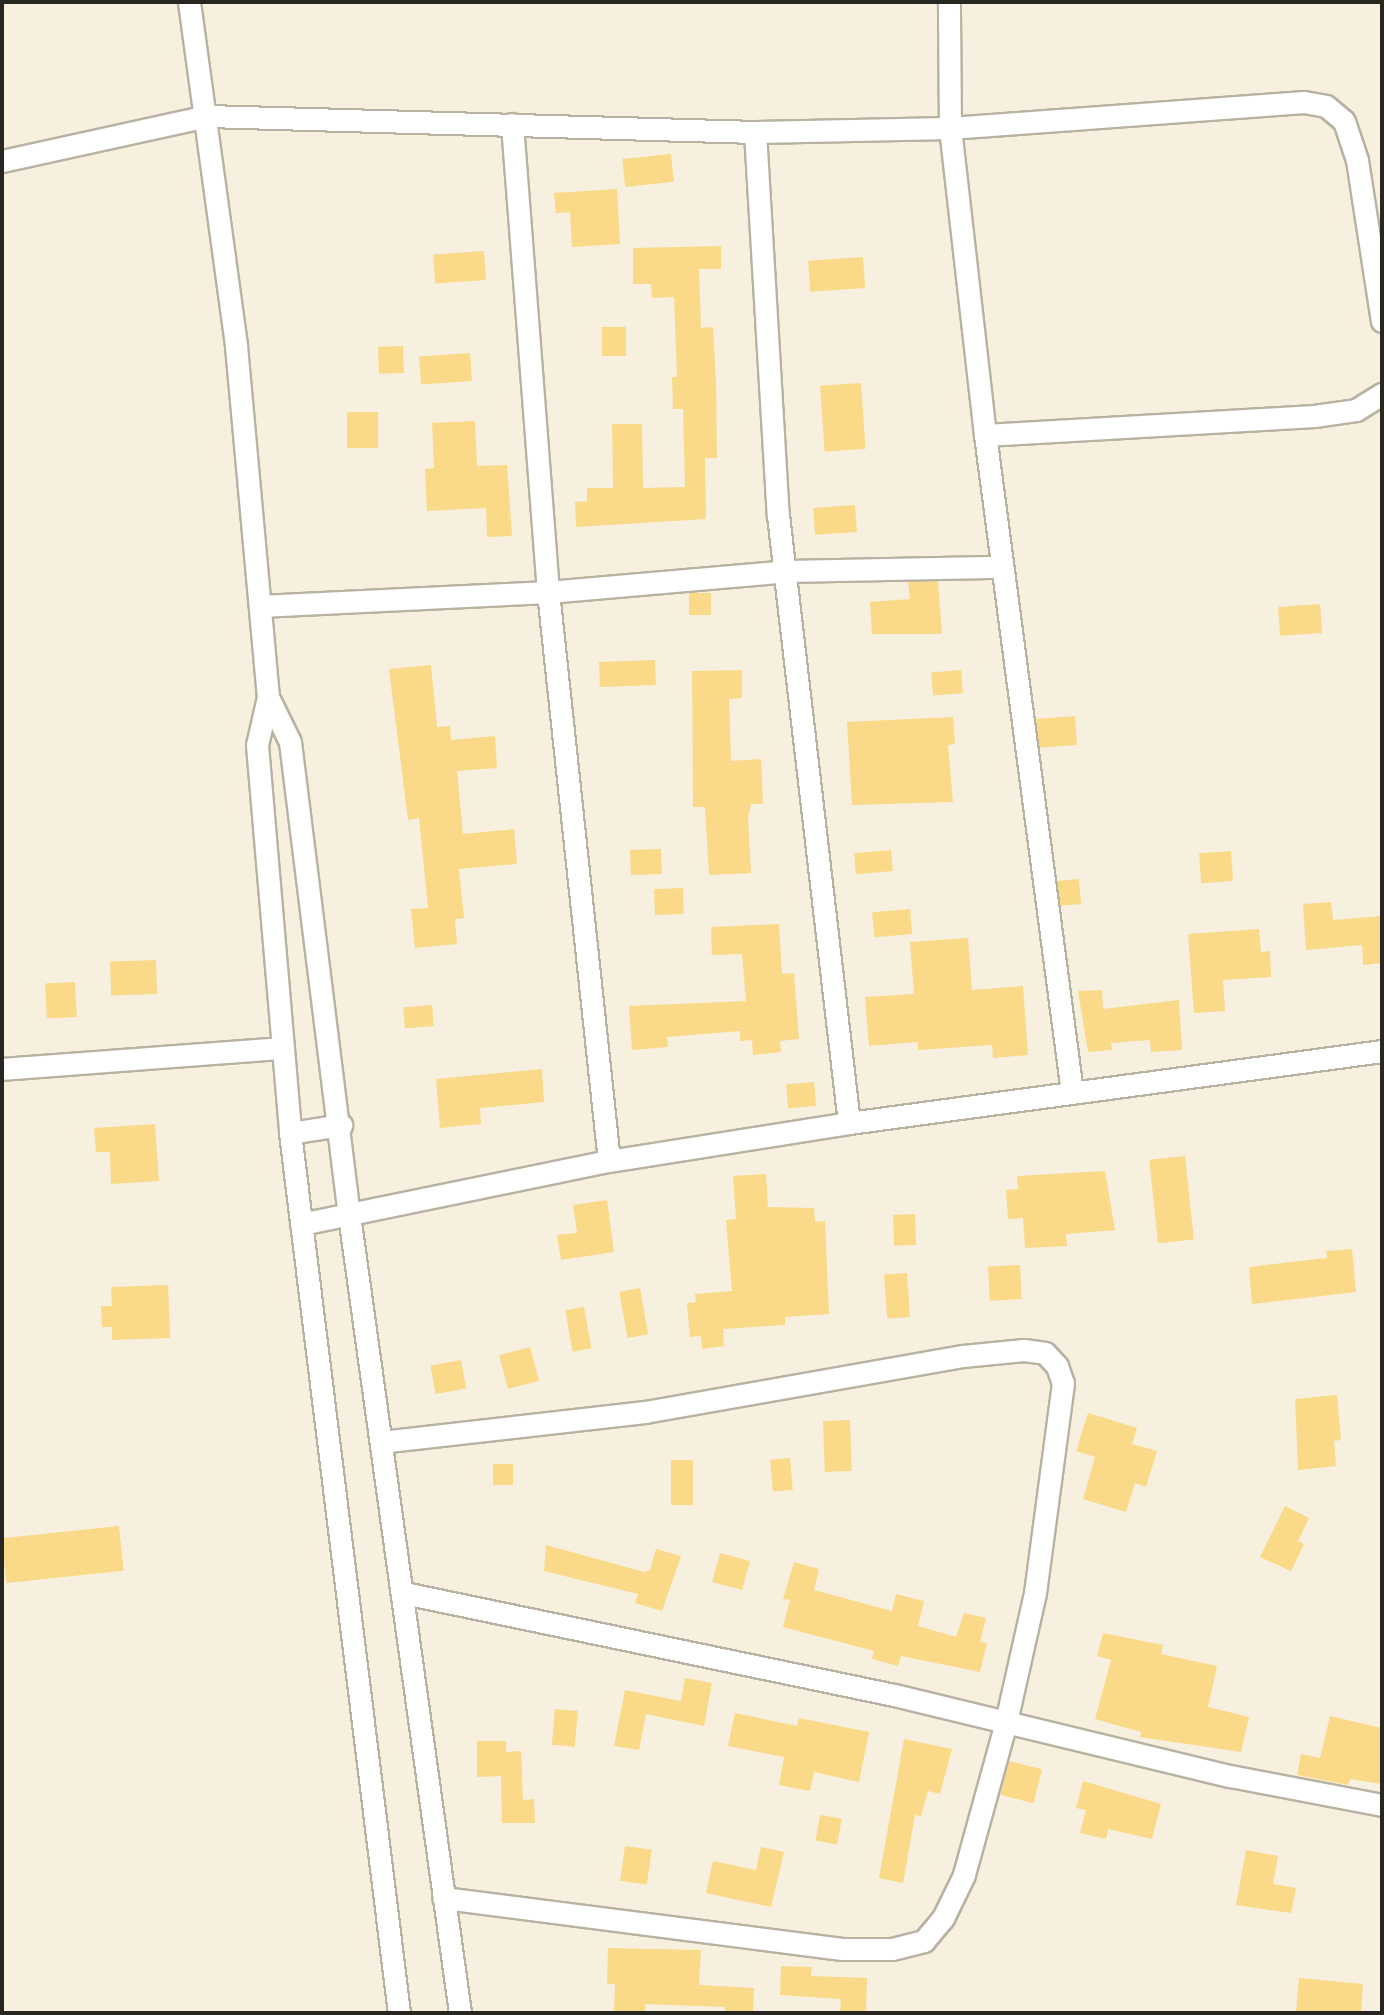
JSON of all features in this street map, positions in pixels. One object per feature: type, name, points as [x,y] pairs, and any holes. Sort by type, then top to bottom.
[{"type":"street","points":[[188,2],[207,116],[236,346],[260,606],[268,697],[257,745],[290,1133],[399,2013]]},
{"type":"street","points":[[949,2],[950,128],[985,435],[1072,1092]]},
{"type":"street","points":[[2,161],[207,116],[755,132],[950,128],[1304,102],[1326,106],[1344,121],[1357,160],[1382,321]]},
{"type":"street","points":[[512,124],[548,592],[609,1161]]},
{"type":"street","points":[[755,132],[778,515],[849,1123]]},
{"type":"street","points":[[985,435],[1314,416],[1356,410],[1382,394]]},
{"type":"street","points":[[260,606],[548,592],[786,571],[1002,567]]},
{"type":"street","points":[[268,697],[290,742],[341,1125],[349,1215],[404,1593],[460,2013]]},
{"type":"street","points":[[2,1069],[282,1048]]},
{"type":"street","points":[[301,1224],[609,1161],[849,1123],[1382,1051]]},
{"type":"street","points":[[290,1133],[341,1125]]},
{"type":"street","points":[[381,1442],[645,1412],[963,1356],[1024,1350],[1045,1353],[1057,1366],[1063,1383],[1035,1593],[1006,1722],[964,1875],[943,1918],[923,1941],[892,1949],[842,1950],[443,1898]]},
{"type":"street","points":[[404,1593],[1006,1722],[1230,1776],[1382,1805]]},
{"type":"building","points":[[671,154],[674,182],[625,187],[622,159]]},
{"type":"building","points":[[617,189],[620,244],[572,247],[570,212],[556,213],[554,193]]},
{"type":"building","points":[[721,246],[721,269],[699,269],[701,328],[713,327],[716,382],[717,458],[705,458],[706,519],[576,527],[575,502],[587,501],[587,488],[613,488],[612,424],[642,424],[643,488],[685,487],[683,409],[673,409],[672,377],[677,377],[674,297],[652,298],[651,284],[633,284],[633,248]]},
{"type":"building","points":[[484,251],[486,280],[435,283],[433,255]]},
{"type":"building","points":[[863,257],[865,288],[810,292],[808,261]]},
{"type":"building","points":[[602,327],[626,327],[626,356],[602,356]]},
{"type":"building","points":[[403,346],[404,373],[379,374],[378,347]]},
{"type":"building","points":[[470,353],[472,381],[421,384],[419,357]]},
{"type":"building","points":[[861,383],[866,449],[825,452],[820,386]]},
{"type":"building","points":[[347,412],[378,412],[378,448],[347,448]]},
{"type":"building","points":[[475,421],[477,466],[507,465],[512,536],[487,537],[486,508],[427,511],[425,469],[434,468],[432,423]]},
{"type":"building","points":[[855,505],[857,532],[815,535],[813,508]]},
{"type":"building","points":[[938,581],[942,634],[872,634],[870,602],[910,599],[908,582]]},
{"type":"building","points":[[689,593],[711,593],[711,615],[689,615]]},
{"type":"building","points":[[1320,604],[1322,633],[1280,636],[1278,607]]},
{"type":"building","points":[[655,660],[656,685],[600,687],[599,662]]},
{"type":"building","points":[[431,665],[437,727],[450,726],[451,740],[495,736],[497,768],[457,771],[463,834],[514,829],[517,864],[459,869],[464,918],[455,919],[457,944],[415,948],[411,909],[428,908],[419,818],[408,820],[389,669]]},
{"type":"building","points":[[742,670],[742,698],[729,699],[731,761],[761,759],[763,804],[751,804],[748,818],[751,873],[709,875],[705,807],[693,807],[692,671]]},
{"type":"building","points":[[961,670],[963,693],[933,696],[931,673]]},
{"type":"building","points":[[1075,716],[1077,745],[1038,748],[1036,719]]},
{"type":"building","points":[[953,717],[955,744],[948,745],[953,802],[852,805],[847,722]]},
{"type":"building","points":[[661,849],[662,874],[631,875],[630,850]]},
{"type":"building","points":[[891,850],[893,871],[856,874],[854,853]]},
{"type":"building","points":[[1231,851],[1233,881],[1201,883],[1199,853]]},
{"type":"building","points":[[1079,879],[1081,904],[1059,906],[1057,881]]},
{"type":"building","points":[[683,888],[684,914],[655,915],[654,889]]},
{"type":"building","points":[[1331,902],[1333,920],[1382,916],[1382,963],[1363,965],[1362,945],[1306,950],[1303,904]]},
{"type":"building","points":[[910,909],[912,934],[874,937],[872,912]]},
{"type":"building","points":[[779,924],[782,974],[794,973],[799,1039],[780,1041],[781,1052],[753,1055],[752,1040],[740,1041],[740,1031],[667,1037],[668,1047],[632,1050],[629,1006],[746,1001],[742,954],[712,955],[711,927]]},
{"type":"building","points":[[1259,929],[1261,952],[1270,951],[1271,977],[1223,980],[1225,1011],[1194,1013],[1188,934]]},
{"type":"building","points":[[968,938],[972,990],[1023,986],[1028,1055],[993,1058],[992,1045],[918,1050],[918,1042],[869,1046],[865,997],[914,994],[910,942]]},
{"type":"building","points":[[156,960],[157,994],[111,996],[110,962]]},
{"type":"building","points":[[75,982],[77,1017],[47,1019],[45,984]]},
{"type":"building","points":[[1102,990],[1103,1009],[1179,1000],[1182,1050],[1151,1052],[1150,1040],[1111,1043],[1112,1050],[1088,1052],[1078,991]]},
{"type":"building","points":[[432,1005],[434,1026],[405,1028],[403,1008]]},
{"type":"building","points":[[542,1069],[544,1102],[480,1108],[481,1124],[440,1128],[436,1079]]},
{"type":"building","points":[[814,1082],[816,1106],[788,1108],[786,1084]]},
{"type":"building","points":[[155,1124],[159,1181],[111,1184],[110,1152],[96,1152],[94,1128]]},
{"type":"building","points":[[1185,1156],[1194,1240],[1158,1243],[1149,1160]]},
{"type":"building","points":[[1105,1171],[1115,1230],[1066,1234],[1067,1246],[1025,1248],[1023,1218],[1008,1219],[1006,1190],[1018,1189],[1017,1176]]},
{"type":"building","points":[[766,1174],[768,1207],[814,1208],[815,1222],[825,1221],[829,1314],[785,1317],[785,1325],[723,1329],[724,1346],[702,1349],[701,1336],[690,1337],[687,1303],[696,1302],[695,1294],[732,1291],[726,1220],[736,1219],[733,1176]]},
{"type":"building","points":[[607,1200],[614,1252],[561,1260],[557,1235],[577,1233],[573,1205]]},
{"type":"building","points":[[915,1214],[916,1245],[894,1246],[893,1215]]},
{"type":"building","points":[[1352,1249],[1356,1292],[1252,1304],[1249,1267],[1327,1258],[1326,1251]]},
{"type":"building","points":[[1020,1265],[1022,1299],[990,1301],[988,1267]]},
{"type":"building","points":[[907,1273],[910,1317],[887,1318],[884,1275]]},
{"type":"building","points":[[168,1285],[170,1338],[112,1340],[112,1327],[102,1327],[101,1306],[112,1306],[111,1287]]},
{"type":"building","points":[[640,1288],[648,1334],[627,1338],[619,1292]]},
{"type":"building","points":[[584,1307],[591,1348],[573,1352],[565,1310]]},
{"type":"building","points":[[530,1347],[539,1381],[508,1389],[499,1355]]},
{"type":"building","points":[[461,1360],[466,1389],[436,1394],[430,1365]]},
{"type":"building","points":[[1337,1395],[1341,1440],[1334,1441],[1336,1466],[1298,1470],[1295,1399]]},
{"type":"building","points":[[1088,1413],[1137,1428],[1132,1444],[1157,1451],[1146,1487],[1135,1483],[1126,1512],[1083,1499],[1095,1457],[1076,1451]]},
{"type":"building","points":[[850,1420],[852,1471],[825,1472],[823,1421]]},
{"type":"building","points":[[790,1458],[793,1490],[773,1492],[770,1460]]},
{"type":"building","points":[[671,1460],[693,1460],[693,1505],[671,1505]]},
{"type":"building","points":[[493,1464],[513,1464],[513,1485],[493,1485]]},
{"type":"building","points":[[1285,1506],[1309,1518],[1298,1541],[1304,1544],[1291,1571],[1260,1557]]},
{"type":"building","points":[[119,1526],[124,1571],[6,1583],[2,1538]]},
{"type":"building","points":[[546,1545],[644,1572],[650,1570],[656,1549],[681,1556],[662,1611],[635,1603],[638,1594],[544,1571]]},
{"type":"building","points":[[720,1553],[750,1561],[742,1590],[712,1582]]},
{"type":"building","points":[[794,1562],[819,1569],[814,1590],[892,1611],[896,1594],[924,1601],[918,1626],[956,1637],[964,1613],[986,1618],[980,1642],[987,1643],[980,1672],[901,1656],[898,1666],[872,1659],[874,1651],[783,1627],[790,1600],[783,1599]]},
{"type":"building","points":[[1103,1633],[1163,1645],[1161,1654],[1217,1666],[1208,1707],[1249,1717],[1241,1752],[1140,1737],[1141,1732],[1095,1719],[1111,1660],[1097,1656]]},
{"type":"building","points":[[685,1678],[712,1683],[704,1726],[646,1714],[639,1750],[614,1746],[625,1690],[681,1701]]},
{"type":"building","points":[[555,1709],[578,1711],[575,1747],[552,1745]]},
{"type":"building","points":[[735,1713],[797,1726],[799,1718],[869,1732],[859,1782],[814,1772],[810,1791],[779,1785],[784,1757],[728,1746]]},
{"type":"building","points":[[1330,1716],[1382,1728],[1382,1784],[1350,1779],[1348,1785],[1297,1775],[1301,1754],[1320,1758]]},
{"type":"building","points":[[904,1739],[952,1749],[940,1794],[928,1791],[921,1816],[915,1815],[903,1883],[879,1878]]},
{"type":"building","points":[[477,1741],[506,1741],[506,1752],[521,1751],[523,1800],[534,1799],[535,1823],[502,1823],[501,1776],[477,1777]]},
{"type":"building","points":[[1009,1761],[1042,1769],[1034,1803],[1001,1795]]},
{"type":"building","points":[[1083,1781],[1161,1804],[1152,1839],[1108,1829],[1106,1839],[1080,1833],[1086,1810],[1076,1808]]},
{"type":"building","points":[[820,1815],[842,1819],[837,1844],[815,1841]]},
{"type":"building","points":[[625,1846],[652,1850],[647,1884],[620,1881]]},
{"type":"building","points":[[761,1847],[784,1852],[771,1907],[706,1893],[713,1861],[756,1870]]},
{"type":"building","points":[[1246,1850],[1278,1856],[1273,1884],[1296,1888],[1291,1913],[1236,1905]]},
{"type":"building","points":[[608,1948],[701,1950],[699,1985],[754,1988],[753,2013],[725,2013],[725,2007],[645,2004],[645,2013],[614,2013],[615,1984],[607,1984]]},
{"type":"building","points":[[781,1966],[812,1967],[811,1976],[867,1978],[866,2013],[840,2013],[841,1999],[780,1995]]},
{"type":"building","points":[[1299,1978],[1363,1984],[1361,2013],[1296,2013]]}]
